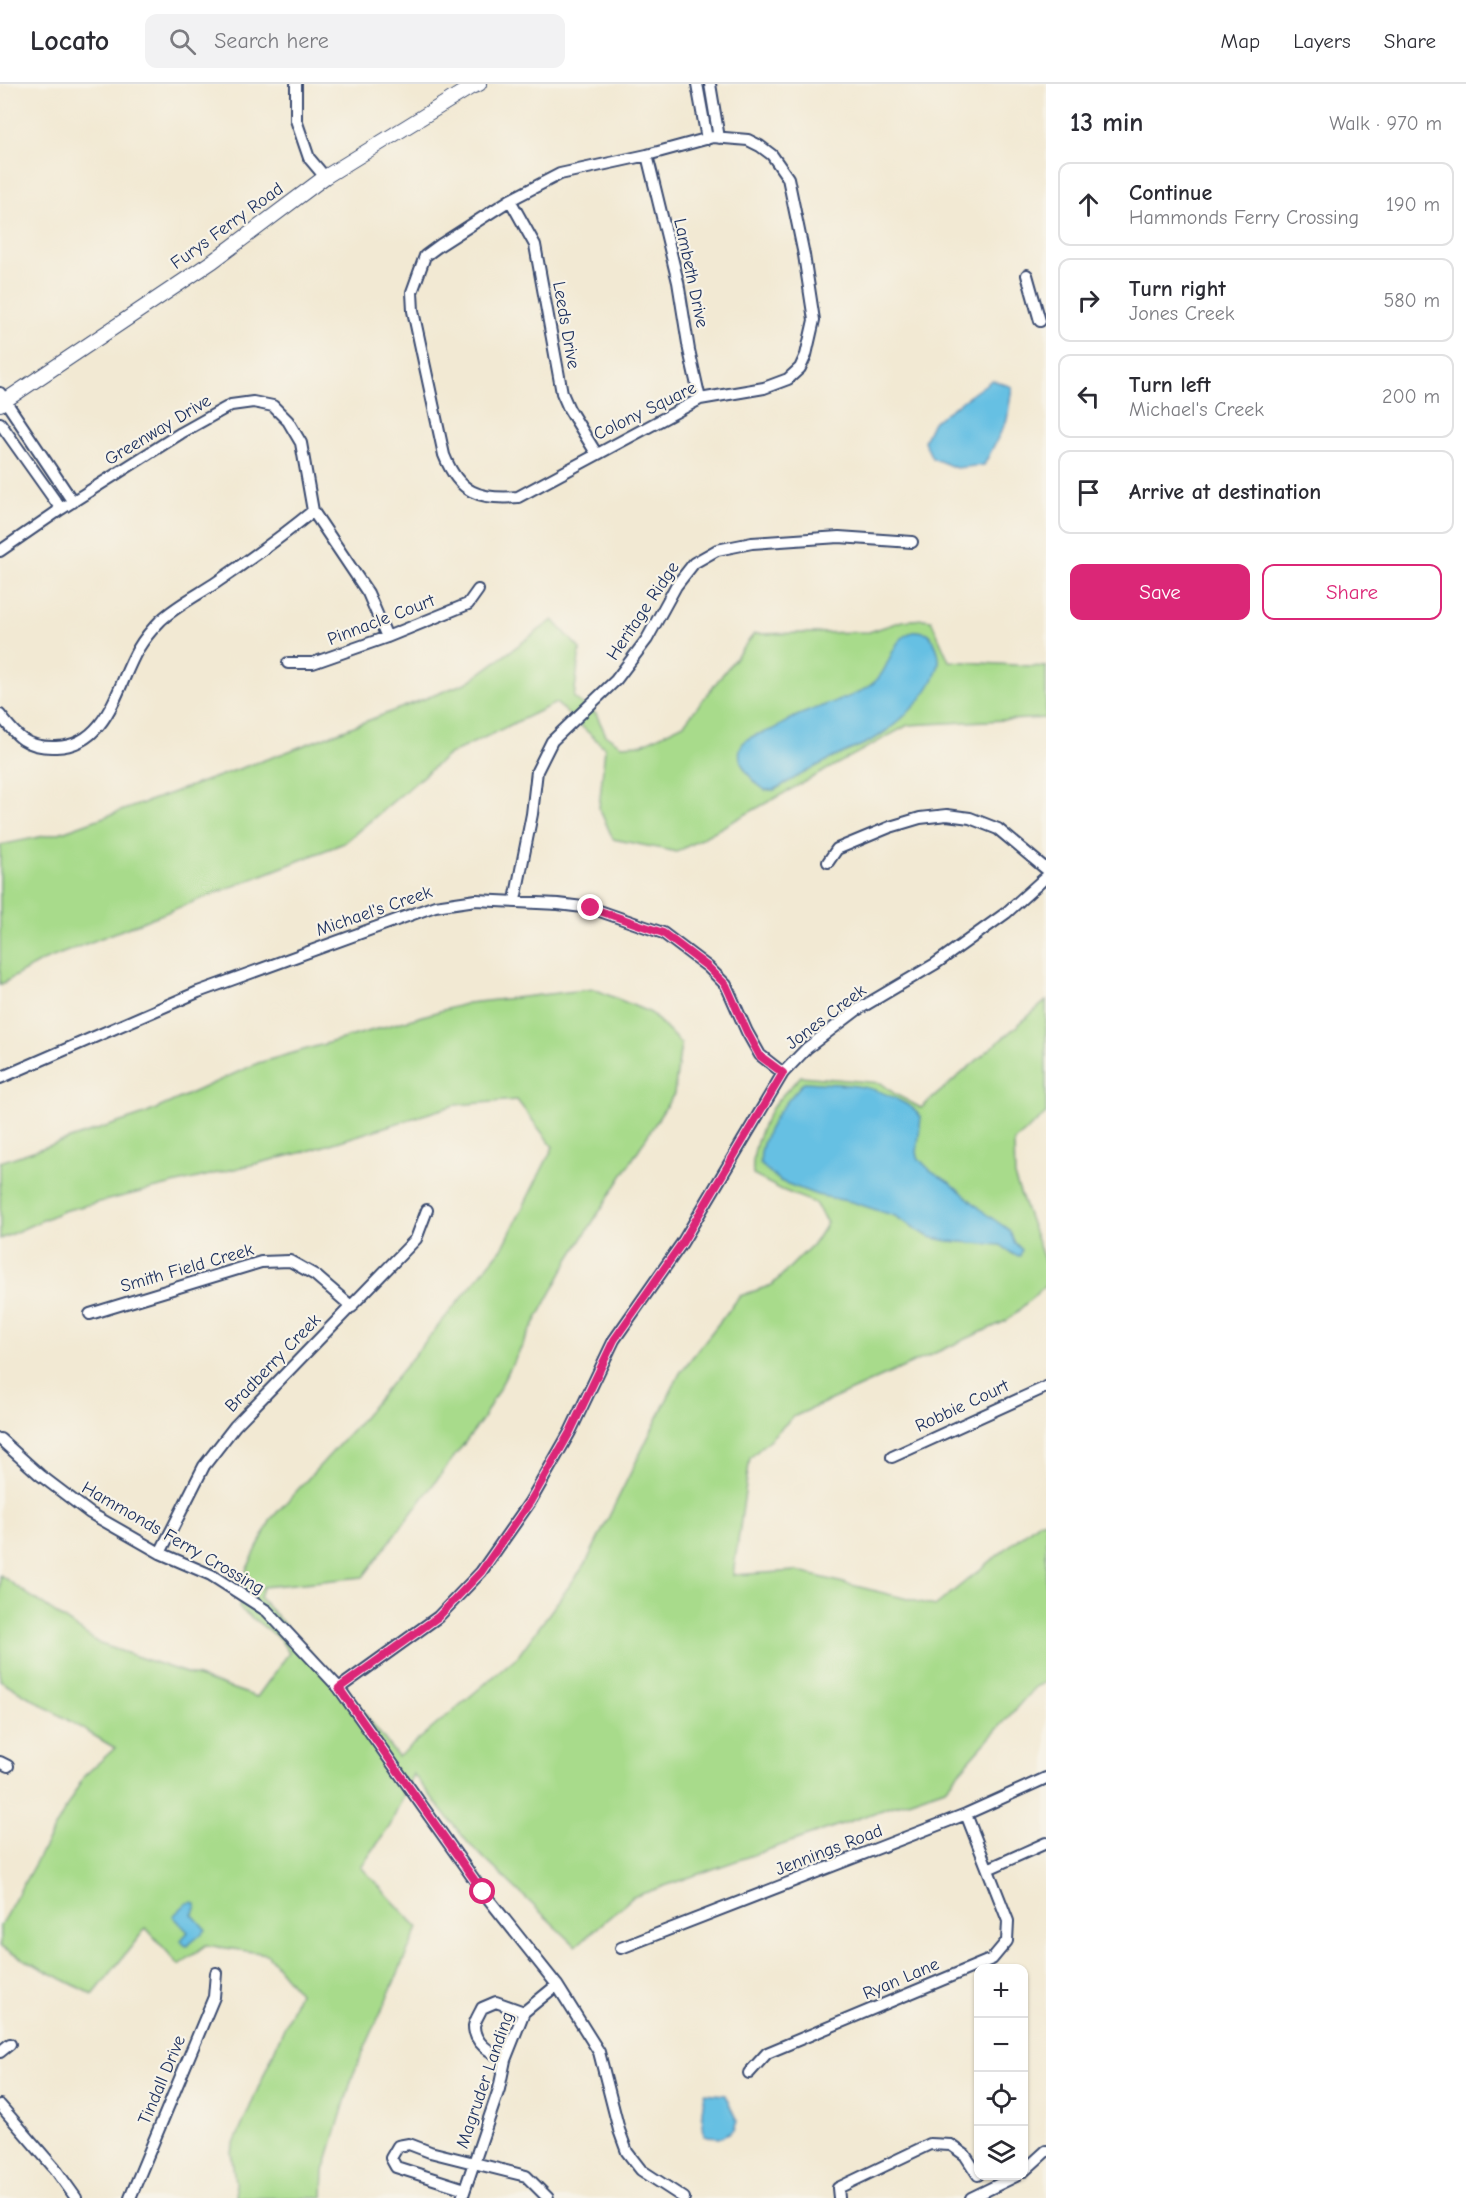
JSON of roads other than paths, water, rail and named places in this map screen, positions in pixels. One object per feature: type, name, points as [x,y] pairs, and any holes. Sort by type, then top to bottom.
[{"type":"main road","name":"Furys Ferry Road","points":[[2,399],[213,261],[324,177],[479,84]]},
{"type":"street","points":[[296,84],[296,120],[309,158],[324,177]]},
{"type":"street","points":[[697,84],[707,139]]},
{"type":"street","points":[[710,84],[719,138]]},
{"type":"street","name":"Colony Square","points":[[707,139],[748,140],[772,155],[788,178],[804,255],[814,320],[806,356],[800,368],[788,379],[764,388],[700,399],[518,497],[500,498],[465,488],[451,473],[444,455],[413,311],[412,292],[425,256],[510,200],[560,174],[707,139]]},
{"type":"street","name":"Lambeth Drive","points":[[647,155],[678,282],[700,399]]},
{"type":"street","name":"Leeds Drive","points":[[510,200],[535,245],[562,393],[596,453]]},
{"type":"street","points":[[1027,275],[1040,321]]},
{"type":"street","points":[[2,399],[73,502]]},
{"type":"street","name":"Greenway Drive","points":[[0,551],[61,509],[231,405],[253,402],[273,406],[288,421],[301,443],[313,511],[368,593],[387,637]]},
{"type":"street","points":[[0,423],[61,509]]},
{"type":"street","points":[[0,715],[13,732],[24,741],[40,747],[76,744],[103,722],[139,647],[162,620],[273,543],[313,511]]},
{"type":"street","name":"Heritage Ridge","points":[[515,900],[532,814],[537,771],[552,741],[616,680],[647,639],[676,586],[694,563],[717,550],[752,543],[839,537],[912,542]]},
{"type":"street","name":"Pinnacle Court","points":[[288,663],[314,663],[387,637],[468,604],[478,590]]},
{"type":"street","points":[[828,862],[837,849],[890,826],[920,818],[947,815],[970,818],[998,829],[1046,869]]},
{"type":"street","name":"Jones Creek","points":[[339,1688],[438,1617],[481,1572],[530,1502],[570,1432],[614,1340],[682,1243],[783,1073],[807,1048],[857,1010],[935,964],[1006,913],[1046,877]]},
{"type":"street","name":"Michael's Creek","points":[[0,1078],[198,992],[435,906],[476,900],[515,900],[591,908],[663,933],[708,967],[726,985],[760,1056],[783,1073]]},
{"type":"street","name":"Bradberry Creek","points":[[160,1553],[204,1466],[235,1426],[416,1239],[427,1210]]},
{"type":"street","name":"Smith Field Creek","points":[[90,1314],[261,1262],[290,1261],[315,1275],[352,1307]]},
{"type":"street","name":"Robbie Court","points":[[892,1456],[1046,1387]]},
{"type":"street","name":"Hammonds Ferry Crossing","points":[[0,1439],[39,1475],[90,1514],[160,1553],[211,1575],[267,1611],[339,1688],[483,1892],[557,1985],[598,2052],[627,2152],[640,2170],[684,2198]]},
{"type":"street","name":"Jennings Road","points":[[621,1948],[966,1814],[1046,1778]]},
{"type":"street","name":"Ryan Lane","points":[[749,2073],[767,2053],[992,1959],[1007,1941],[1008,1921],[966,1814]]},
{"type":"street","points":[[988,1869],[1046,1843]]},
{"type":"street","name":"Tindall Drive","points":[[130,2198],[214,1997],[216,1973]]},
{"type":"street","name":"Magruder Landing","points":[[464,2194],[499,2089],[505,2060],[524,2012],[557,1985]]},
{"type":"street","points":[[505,2060],[488,2051],[478,2041],[474,2025],[482,2008],[496,2002],[524,2012]]},
{"type":"street","points":[[0,2052],[10,2044]]},
{"type":"street","points":[[0,2105],[56,2170],[76,2198]]},
{"type":"street","points":[[464,2194],[396,2167],[391,2158],[398,2146],[409,2144],[526,2176],[548,2198]]},
{"type":"street","points":[[839,2198],[838,2188],[930,2144],[951,2145],[965,2155],[974,2168]]},
{"type":"street","points":[[1028,2167],[1046,2151]]},
{"type":"street","points":[[982,2180],[988,2190]]},
{"type":"street","points":[[971,2198],[1007,2180]]},
{"type":"water","points":[[992,380],[1012,387],[1007,420],[984,465],[956,468],[932,458],[924,441],[933,422]]},
{"type":"water","points":[[918,631],[928,633],[938,650],[939,662],[931,684],[924,695],[905,715],[872,740],[774,790],[765,790],[754,781],[741,761],[741,747],[745,741],[872,684],[879,678],[902,638]]},
{"type":"water","points":[[804,1082],[843,1084],[878,1091],[917,1112],[921,1117],[917,1153],[919,1159],[930,1170],[952,1184],[986,1214],[1009,1230],[1015,1243],[1022,1250],[1020,1256],[1014,1255],[1001,1245],[948,1241],[929,1237],[895,1216],[852,1202],[817,1195],[780,1181],[760,1164],[761,1152],[774,1119]]},
{"type":"water","points":[[187,1903],[196,1904],[196,1909],[192,1914],[206,1930],[187,1946],[181,1940],[188,1932],[173,1916]]},
{"type":"water","points":[[705,2093],[725,2095],[737,2121],[734,2130],[722,2137],[704,2136],[702,2111]]}]
